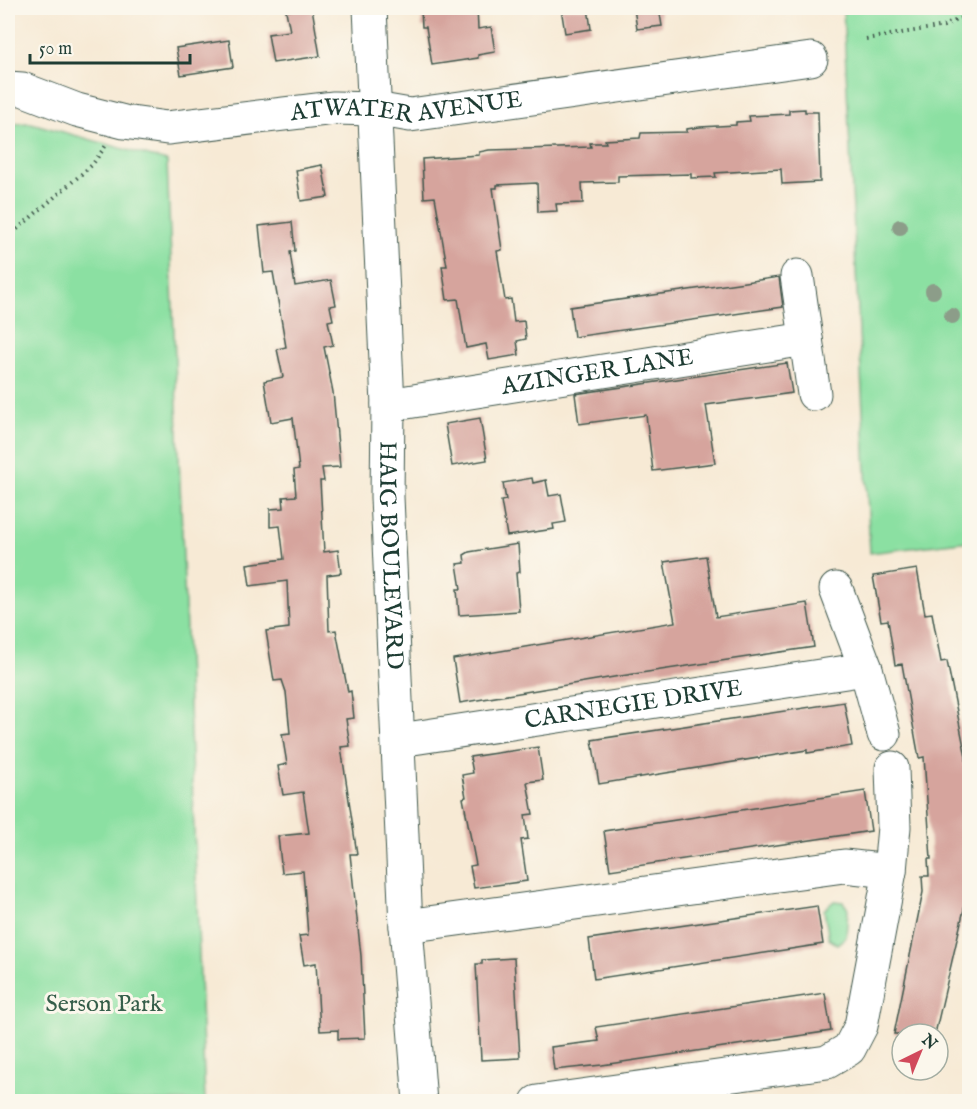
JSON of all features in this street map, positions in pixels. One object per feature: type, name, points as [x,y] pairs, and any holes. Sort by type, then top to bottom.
[{"type":"street","name":"HAIG BOULEVARD","points":[[370,8],[388,405],[387,496],[400,740],[406,926],[420,1101]]},
{"type":"street","name":"ATWATER AVENUE","points":[[8,88],[22,89],[76,110],[123,122],[167,129],[334,108],[375,109],[410,115],[811,59]]},
{"type":"street","points":[[797,276],[814,394]]},
{"type":"street","name":"AZINGER LANE","points":[[388,405],[806,339]]},
{"type":"street","points":[[836,589],[866,669],[884,734]]},
{"type":"street","name":"CARNEGIE DRIVE","points":[[400,740],[866,669]]},
{"type":"street","points":[[537,1101],[827,1062],[843,1055],[859,1034],[890,871],[894,826],[892,768]]},
{"type":"street","points":[[406,926],[844,866],[890,871]]},
{"type":"path","points":[[918,8],[925,16]]},
{"type":"path","points":[[866,39],[944,27],[969,14]]},
{"type":"path","points":[[8,237],[92,165],[123,122]]},
{"type":"green space","points":[[843,8],[969,8],[969,541],[870,553]]},
{"type":"green space","name":"Serson Park","points":[[31,123],[167,161],[205,1101],[8,1101],[8,124]]},
{"type":"green space","points":[[834,901],[843,902],[848,909],[846,937],[837,944],[829,939],[824,910]]},
{"type":"building","points":[[312,8],[320,56],[273,63],[268,34],[290,31],[286,11]]},
{"type":"building","points":[[477,8],[478,29],[491,27],[495,52],[478,55],[478,58],[432,65],[426,27],[422,27],[421,9]]},
{"type":"building","points":[[561,8],[588,8],[591,29],[565,33]]},
{"type":"building","points":[[634,8],[659,8],[662,26],[637,29]]},
{"type":"building","points":[[229,40],[233,67],[181,75],[176,48]]},
{"type":"building","points":[[805,109],[805,112],[818,112],[820,182],[782,184],[781,169],[715,173],[716,177],[691,178],[691,174],[618,176],[618,182],[582,183],[583,203],[556,204],[557,211],[538,212],[537,183],[497,185],[497,188],[493,188],[502,250],[497,251],[505,300],[511,299],[514,322],[524,321],[526,339],[517,341],[519,355],[489,360],[486,344],[466,348],[458,299],[447,300],[442,266],[447,266],[435,197],[424,198],[422,159],[479,155],[479,152],[489,150],[591,147],[590,143],[606,143],[605,140],[640,138],[641,133],[687,132],[687,129],[700,127],[736,125],[736,122],[750,121],[749,116],[789,114],[789,110]]},
{"type":"building","points":[[322,165],[328,197],[301,201],[296,170]]},
{"type":"building","points":[[292,222],[295,251],[290,252],[295,286],[331,280],[336,305],[330,306],[333,320],[328,321],[333,345],[324,347],[333,392],[340,467],[322,468],[324,481],[320,481],[324,552],[338,550],[341,573],[327,575],[329,631],[336,630],[348,692],[351,691],[354,718],[346,719],[350,746],[341,747],[357,854],[350,854],[361,956],[365,1038],[338,1039],[338,1030],[320,1031],[316,963],[304,965],[299,936],[308,935],[303,871],[282,873],[278,836],[309,833],[303,792],[283,795],[278,766],[287,764],[282,734],[290,733],[286,692],[282,680],[274,681],[266,631],[289,628],[287,581],[250,586],[247,564],[284,559],[280,526],[270,527],[270,509],[284,508],[283,497],[296,496],[294,470],[299,469],[293,418],[271,422],[264,381],[283,377],[277,349],[286,347],[273,272],[264,273],[259,226]]},
{"type":"building","points":[[779,277],[783,307],[574,337],[570,307]]},
{"type":"building","points":[[787,363],[792,393],[706,405],[715,463],[653,471],[646,415],[579,424],[575,394]]},
{"type":"building","points":[[480,418],[487,460],[452,466],[445,424]]},
{"type":"building","points":[[532,478],[533,483],[546,480],[549,496],[561,494],[566,522],[553,524],[554,529],[507,536],[501,501],[506,500],[503,483]]},
{"type":"building","points":[[518,544],[520,572],[516,573],[519,611],[459,615],[457,589],[461,589],[457,564],[465,563],[464,555],[469,552]]},
{"type":"building","points":[[706,556],[716,617],[807,603],[814,647],[460,703],[453,659],[675,622],[664,562]]},
{"type":"building","points":[[917,569],[925,614],[932,613],[941,662],[947,661],[966,757],[968,892],[938,1022],[896,1022],[923,892],[922,876],[929,876],[928,859],[931,859],[924,757],[919,758],[902,664],[895,665],[888,620],[881,621],[873,576]]},
{"type":"building","points":[[844,702],[852,746],[807,753],[807,750],[599,784],[592,740]]},
{"type":"building","points":[[538,747],[543,780],[527,782],[533,814],[525,815],[528,839],[521,840],[527,881],[474,888],[470,866],[476,865],[463,798],[466,797],[462,775],[473,773],[470,757]]},
{"type":"building","points":[[865,791],[871,831],[610,870],[604,831]]},
{"type":"building","points":[[817,906],[823,944],[594,979],[589,939]]},
{"type":"building","points":[[514,958],[520,1058],[481,1060],[476,964],[482,964],[482,960]]},
{"type":"building","points":[[825,993],[831,1031],[554,1070],[551,1047],[599,1041],[596,1027]]}]
